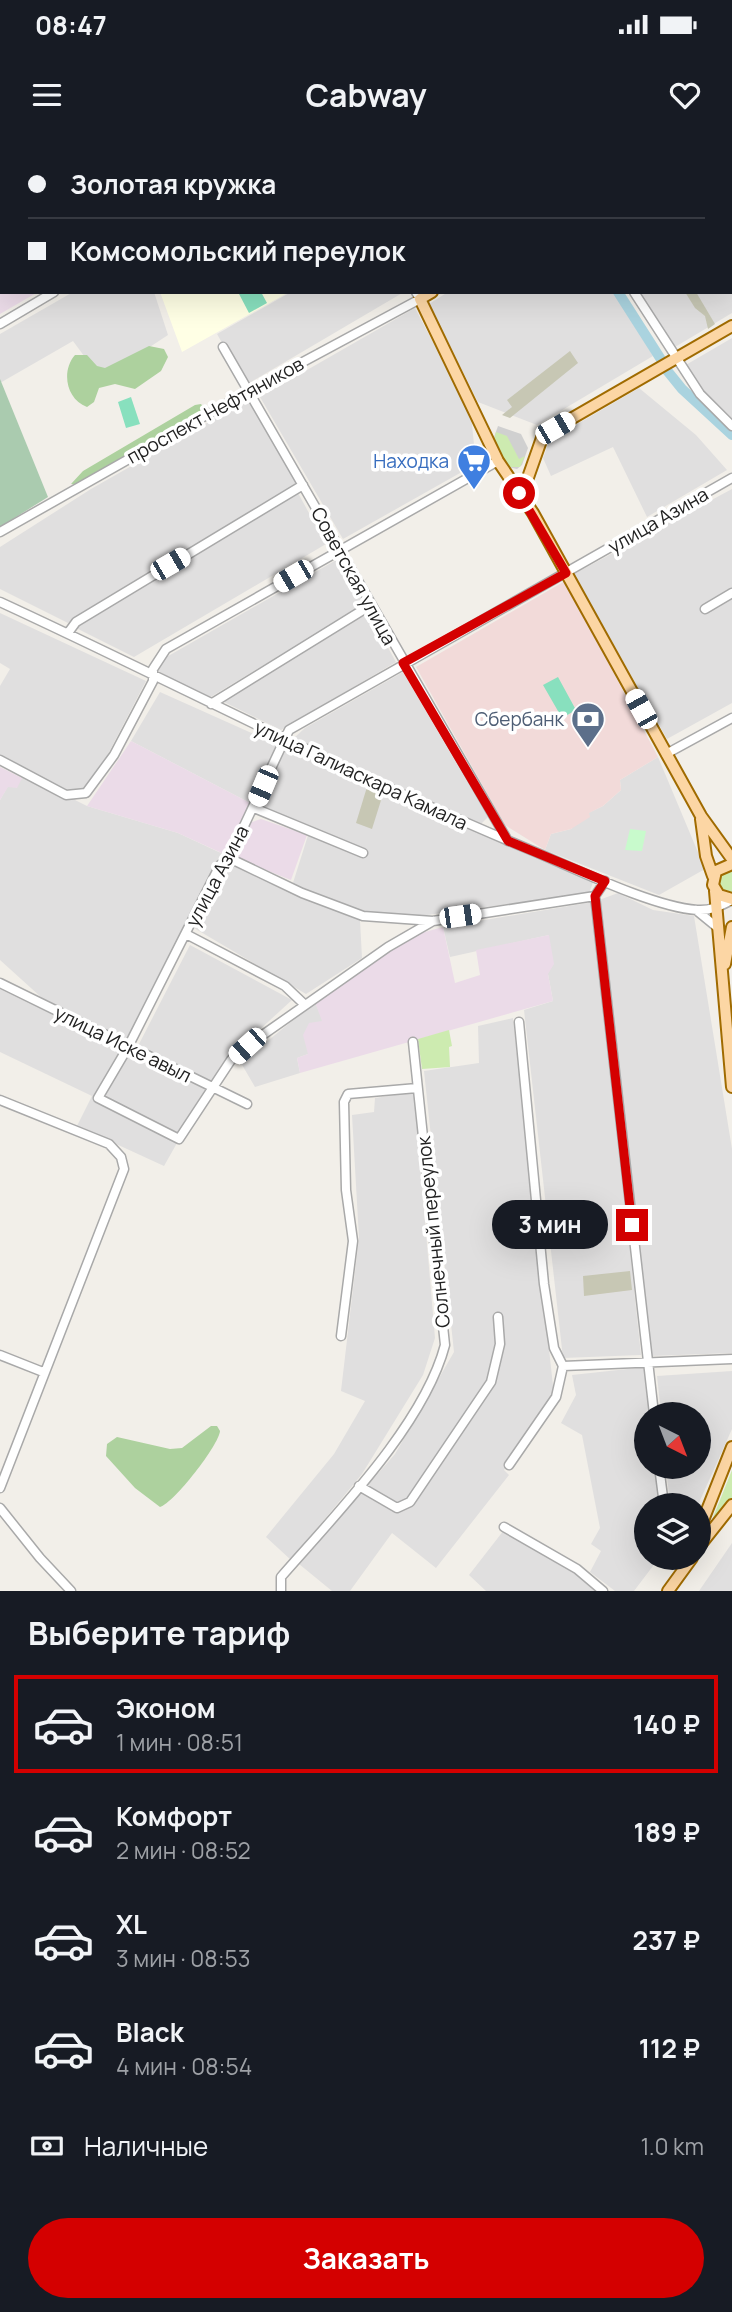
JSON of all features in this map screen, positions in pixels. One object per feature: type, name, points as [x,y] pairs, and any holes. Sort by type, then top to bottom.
[{"type":"main road","points":[[418,295],[498,461],[533,513]]},
{"type":"main road","points":[[714,884],[730,860],[666,754],[526,498],[529,472],[543,435],[732,326]]},
{"type":"main road","points":[[505,472],[513,478],[529,472]]},
{"type":"main road","points":[[701,816],[706,856],[714,884],[732,1087]]},
{"type":"main road","points":[[714,884],[723,898],[732,900]]},
{"type":"main road","points":[[723,984],[732,927]]},
{"type":"main road","points":[[711,1500],[732,1447]]},
{"type":"main road","points":[[711,1532],[732,1505]]},
{"type":"main road","points":[[668,1591],[682,1570]]},
{"type":"street","points":[[0,324],[51,294]]},
{"type":"street","points":[[635,294],[675,358],[714,411],[732,426]]},
{"type":"street","name":"проспект Нефтяников","points":[[0,532],[418,295]]},
{"type":"street","name":"Советская улица","points":[[223,347],[508,841]]},
{"type":"street","points":[[0,760],[66,795],[79,796],[91,788],[135,718],[153,681],[152,676],[160,656],[173,644],[498,461]]},
{"type":"street","name":"улица Азина","points":[[213,1088],[179,1139],[98,1098],[128,1047],[220,865],[229,858],[289,730],[732,478]]},
{"type":"street","points":[[68,633],[76,622],[87,615],[303,485]]},
{"type":"street","points":[[705,609],[732,593]]},
{"type":"street","name":"улица Галиаскара Камала","points":[[0,602],[68,633],[283,741],[605,881],[668,904],[696,910],[716,909],[732,900]]},
{"type":"street","points":[[211,704],[371,605]]},
{"type":"street","points":[[666,754],[732,718]]},
{"type":"street","points":[[254,808],[363,853]]},
{"type":"street","points":[[229,858],[302,893],[363,916],[433,921],[595,896]]},
{"type":"street","points":[[605,881],[595,896],[653,1402]]},
{"type":"street","points":[[714,884],[709,901],[696,910],[718,929]]},
{"type":"street","points":[[213,1088],[231,1060],[304,1004],[433,921]]},
{"type":"street","points":[[186,934],[285,986],[304,1004]]},
{"type":"street","name":"улица Иске авыл","points":[[0,983],[247,1104]]},
{"type":"street","points":[[509,1465],[556,1397],[563,1366],[554,1348],[544,1284],[519,1022]]},
{"type":"street","name":"Солнечный переулок","points":[[281,1591],[281,1577],[359,1486],[419,1404],[435,1375],[445,1345],[413,1042]]},
{"type":"street","points":[[341,1336],[353,1241],[346,1190],[344,1102],[348,1094],[417,1088]]},
{"type":"street","points":[[0,1100],[109,1144],[118,1152],[123,1162],[122,1177],[43,1372],[0,1488]]},
{"type":"street","points":[[359,1486],[390,1506],[397,1508],[410,1502],[491,1382],[500,1344],[498,1317]]},
{"type":"street","points":[[0,1355],[43,1372]]},
{"type":"street","points":[[563,1366],[732,1359]]},
{"type":"street","points":[[0,1507],[40,1558],[71,1591]]},
{"type":"street","points":[[504,1527],[577,1569],[603,1591]]},
{"type":"shaded area","points":[[0,294],[35,294],[0,314]]},
{"type":"shaded area","points":[[70,294],[155,294],[168,335],[101,379],[73,341],[0,383],[0,334]]},
{"type":"shaded area","points":[[161,294],[285,294],[182,352]]},
{"type":"shaded area","points":[[287,294],[401,294],[246,385],[217,334]]},
{"type":"shaded area","points":[[445,294],[617,294],[653,356],[537,425],[478,402],[429,304]]},
{"type":"shaded area","points":[[637,294],[732,294],[732,313],[670,350]]},
{"type":"shaded area","points":[[686,294],[697,294],[715,324],[708,329],[705,316],[695,308]]},
{"type":"shaded area","points":[[415,308],[471,415],[476,464],[343,539],[260,397]]},
{"type":"shaded area","points":[[732,338],[732,430],[684,366]]},
{"type":"shaded area","points":[[570,351],[578,363],[510,418],[502,415],[512,407],[507,400]]},
{"type":"shaded area","points":[[0,379],[48,497],[0,527]]},
{"type":"shaded area","points":[[639,388],[696,435],[727,470],[647,517],[613,447],[551,476],[543,458],[550,440]]},
{"type":"shaded area","points":[[249,399],[298,484],[68,623],[0,589],[0,547],[91,489]]},
{"type":"shaded area","points":[[498,426],[521,434],[528,448],[522,465],[517,469],[508,467],[493,440]]},
{"type":"shaded area","points":[[732,489],[732,591],[703,605],[704,611],[732,596],[732,703],[667,739],[574,574]]},
{"type":"shaded area","points":[[298,493],[326,544],[134,657],[74,627]]},
{"type":"shaded area","points":[[338,559],[366,604],[209,698],[158,671],[163,659]]},
{"type":"shaded area","points":[[565,581],[658,757],[620,780],[621,790],[603,806],[589,813],[590,817],[571,829],[551,834],[545,850],[505,825],[416,667]]},
{"type":"shaded area","points":[[367,610],[396,662],[281,730],[224,702]]},
{"type":"shaded area","points":[[0,613],[146,681],[107,756],[75,800],[178,833],[223,854],[129,1044],[42,998],[0,960],[0,800],[8,786],[22,778],[0,756],[0,686],[10,669],[0,663]]},
{"type":"shaded area","points":[[403,672],[488,817],[480,825],[294,738],[305,728]]},
{"type":"shaded area","points":[[160,692],[278,745],[252,804],[131,741]]},
{"type":"shaded area","points":[[131,741],[252,804],[226,855],[178,833],[87,806]]},
{"type":"shaded area","points":[[286,746],[594,880],[589,893],[420,916],[365,913],[292,886],[310,829],[259,808]]},
{"type":"shaded area","points":[[658,757],[705,869],[659,895],[545,850],[551,834],[571,829],[588,813],[603,806],[621,790],[620,780]]},
{"type":"shaded area","points":[[0,767],[22,778],[17,788],[8,787],[0,800]]},
{"type":"shaded area","points":[[367,787],[383,794],[372,829],[356,823]]},
{"type":"shaded area","points":[[261,819],[307,835],[291,880],[233,857],[249,823]]},
{"type":"shaded area","points":[[228,861],[360,920],[362,958],[306,994],[194,928]]},
{"type":"shaded area","points":[[618,893],[653,910],[694,916],[732,1149],[732,1353],[651,1356],[599,900]]},
{"type":"shaded area","points":[[593,902],[641,1355],[563,1358],[524,1010],[553,1001],[548,974],[549,935],[450,957],[443,927]]},
{"type":"shaded area","points":[[443,927],[455,983],[480,975],[476,950],[549,935],[554,964],[548,974],[553,1001],[300,1073],[297,1058],[308,1054],[303,1035],[309,1023],[322,1021],[315,1002],[356,970],[414,935]]},
{"type":"shaded area","points":[[190,945],[292,1000],[222,1064],[210,1084],[138,1046]]},
{"type":"shaded area","points":[[0,985],[207,1090],[164,1166],[77,1126],[92,1096],[0,1052]]},
{"type":"shaded area","points":[[315,1002],[323,1021],[308,1054],[297,1058],[300,1073],[255,1087],[241,1063]]},
{"type":"shaded area","points":[[513,1018],[554,1395],[504,1470],[509,1475],[436,1568],[392,1533],[350,1591],[332,1591],[299,1564],[395,1454],[454,1352],[424,1071],[479,1063],[478,1026]]},
{"type":"shaded area","points":[[414,1092],[435,1338],[423,1375],[362,1474],[291,1560],[266,1537],[334,1454],[365,1401],[341,1391],[359,1238],[352,1115],[374,1112],[375,1098]]},
{"type":"shaded area","points":[[630,1271],[632,1290],[584,1296],[583,1276]]},
{"type":"shaded area","points":[[646,1367],[650,1402],[634,1402],[634,1479],[659,1479],[660,1493],[634,1493],[634,1570],[650,1570],[634,1591],[615,1591],[590,1572],[601,1551],[591,1544],[600,1528],[582,1435],[561,1423],[576,1395],[572,1375]]},
{"type":"shaded area","points":[[732,1371],[732,1429],[711,1476],[711,1402],[660,1402],[657,1376]]},
{"type":"shaded area","points":[[667,1479],[710,1479],[703,1493],[669,1493]]},
{"type":"shaded area","points":[[504,1530],[576,1571],[601,1591],[486,1591],[469,1575]]},
{"type":"shaded area","points":[[732,1543],[732,1591],[699,1591]]},
{"type":"green space","points":[[239,294],[262,294],[267,303],[249,313]]},
{"type":"green space","points":[[149,346],[164,349],[168,357],[161,371],[135,389],[115,384],[99,388],[94,402],[87,407],[74,398],[67,376],[75,355],[87,355],[97,366],[105,368]]},
{"type":"green space","points":[[131,397],[140,424],[126,428],[118,402]]},
{"type":"green space","points":[[201,404],[205,409],[202,414],[77,485],[71,484],[83,471]]},
{"type":"green space","points":[[496,432],[507,436],[519,459],[525,456],[520,467],[508,467],[494,440]]},
{"type":"green space","points":[[558,677],[576,710],[562,718],[543,685]]},
{"type":"green space","points":[[630,829],[646,831],[642,851],[625,850]]},
{"type":"green space","points":[[732,868],[732,895],[726,895],[717,884],[719,875]]},
{"type":"green space","points":[[449,1030],[452,1046],[449,1047],[450,1067],[422,1069],[418,1039]]},
{"type":"green space","points":[[211,1426],[217,1426],[220,1431],[212,1448],[185,1485],[160,1507],[135,1488],[106,1456],[107,1444],[117,1437],[170,1449],[182,1448]]},
{"type":"green space","points":[[732,1470],[732,1499],[711,1528]]},
{"type":"waterway","points":[[619,294],[662,361]]},
{"type":"waterway","points":[[665,368],[682,389],[732,435]]},
{"type":"place","name":"Находка","points":[[474,491]]},
{"type":"place","name":"Сбербанк","points":[[588,749]]},
{"type":"route","points":[[519,493],[566,573],[403,663],[508,841],[605,881],[595,896],[632,1225]]}]
